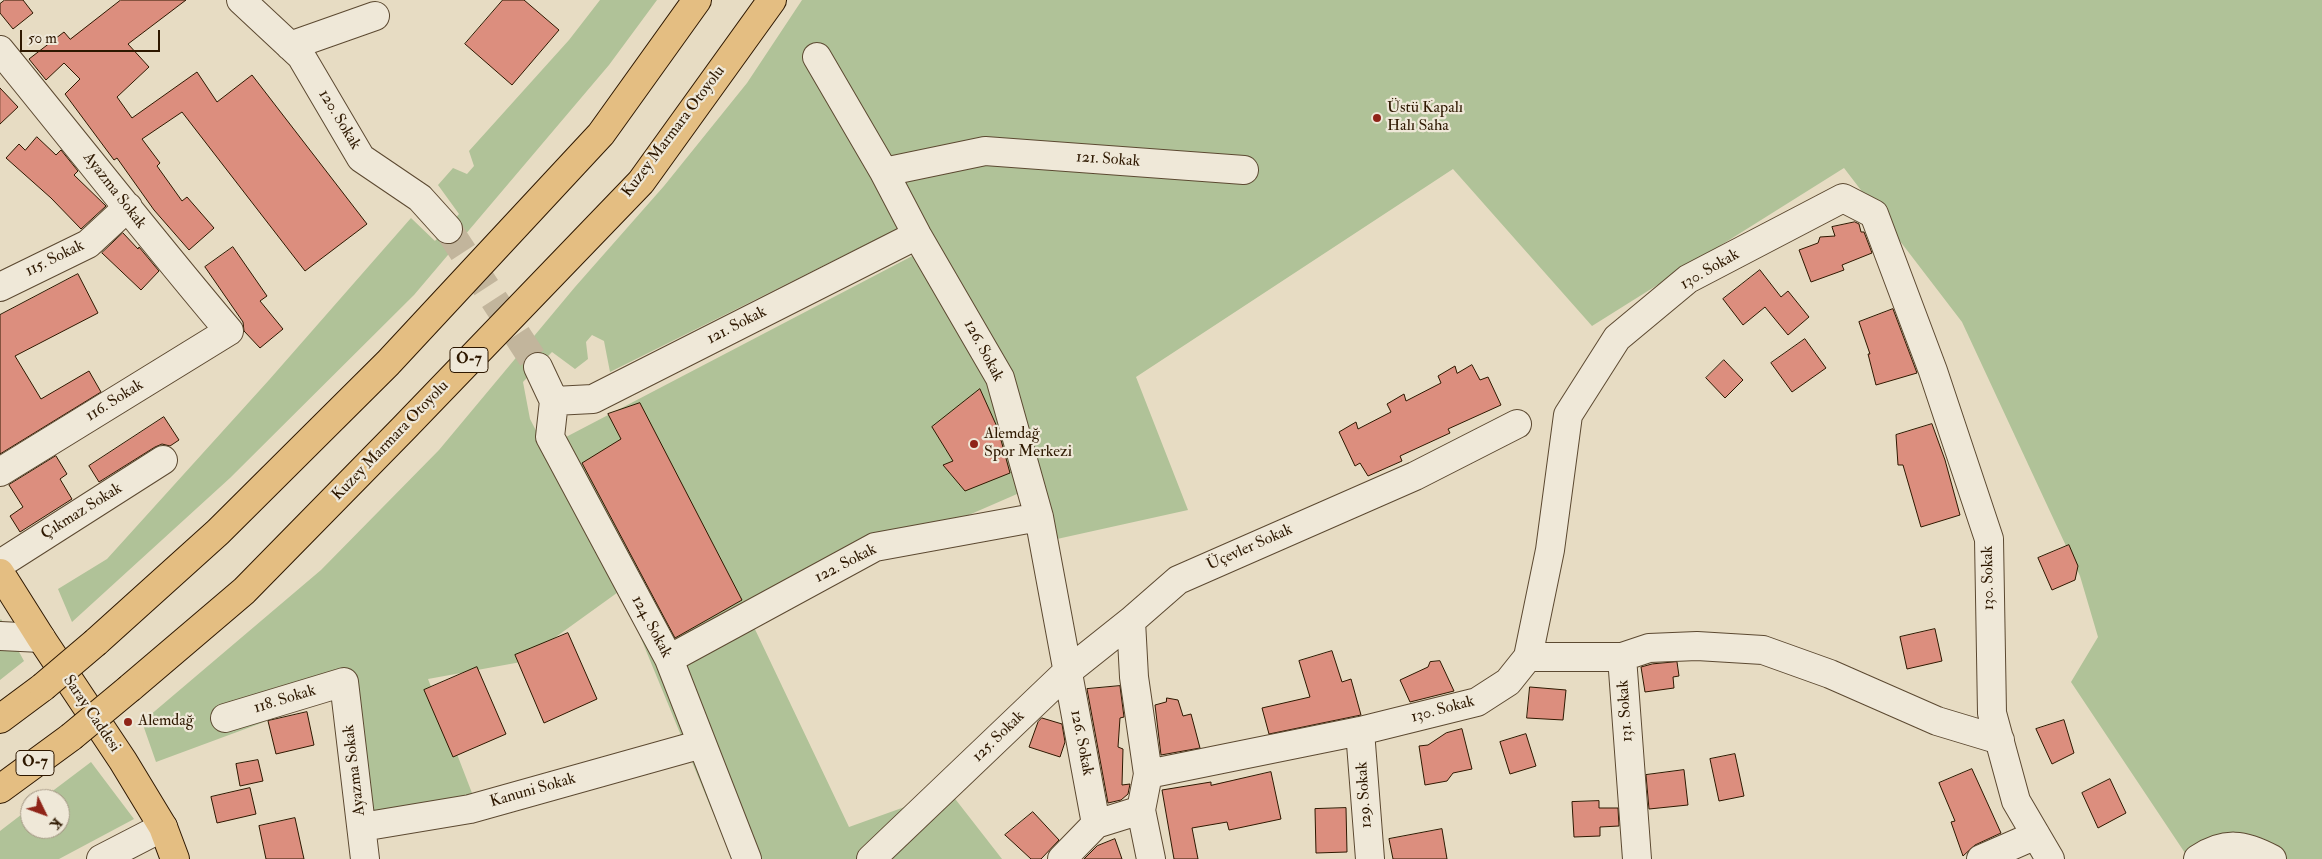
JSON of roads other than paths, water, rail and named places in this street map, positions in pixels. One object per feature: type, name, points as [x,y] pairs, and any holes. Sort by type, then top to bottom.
[{"type":"main road","points":[[0,719],[96,642],[218,532],[401,349],[601,134],[696,0]]},
{"type":"main road","name":"Kuzey Marmara Otoyolu","points":[[0,789],[71,737],[244,591],[403,429],[641,182],[772,0]]},
{"type":"main road","name":"Saray Caddesi","points":[[0,573],[123,761],[163,827],[175,859]]},
{"type":"street","name":"120. Sokak","points":[[241,0],[301,56],[361,158],[420,198],[448,228]]},
{"type":"street","points":[[290,46],[375,16]]},
{"type":"street","name":"Ayazma Sokak","points":[[0,50],[128,207],[152,240],[229,331]]},
{"type":"street","name":"126. Sokak","points":[[817,57],[1000,378],[1039,517],[1096,824]]},
{"type":"street","name":"121. Sokak","points":[[884,172],[985,150],[1244,170]]},
{"type":"street","name":"130. Sokak","points":[[1148,774],[1360,731],[1477,702],[1508,682],[1528,657],[1550,550],[1568,414],[1617,338],[1688,279],[1843,198],[1874,214],[1933,371],[1989,539],[1992,713],[2016,800],[2050,859]]},
{"type":"street","name":"115. Sokak","points":[[0,287],[88,244],[128,207]]},
{"type":"street","name":"121. Sokak","points":[[554,401],[593,399],[917,235]]},
{"type":"street","name":"116. Sokak","points":[[0,472],[229,331]]},
{"type":"street","points":[[538,367],[554,401]]},
{"type":"street","name":"124. Sokak","points":[[554,401],[550,437],[669,659],[747,859]]},
{"type":"street","name":"Üçevler Sokak","points":[[1131,621],[1178,580],[1414,476],[1518,424]]},
{"type":"street","name":"Çıkmaz Sokak","points":[[0,564],[163,460]]},
{"type":"street","name":"122. Sokak","points":[[669,659],[875,547],[1039,517]]},
{"type":"street","points":[[1131,621],[1134,678],[1148,774],[1141,810],[1151,859]]},
{"type":"street","name":"125. Sokak","points":[[871,859],[1067,672],[1131,621]]},
{"type":"street","points":[[0,636],[41,638]]},
{"type":"street","points":[[1622,657],[1649,648],[1697,646],[1763,650],[1830,674],[1937,721],[2000,740]]},
{"type":"street","name":"131. Sokak","points":[[1528,657],[1622,657],[1637,859]]},
{"type":"street","name":"Ayazma Sokak","points":[[344,682],[365,859]]},
{"type":"street","name":"118. Sokak","points":[[226,718],[344,682]]},
{"type":"street","name":"129. Sokak","points":[[1360,731],[1370,859]]},
{"type":"street","name":"Kanuni Sokak","points":[[362,827],[470,809],[702,744]]},
{"type":"street","points":[[1062,859],[1096,824],[1141,810]]},
{"type":"street","points":[[101,859],[163,827]]},
{"type":"street","points":[[1981,859],[2036,834]]},
{"type":"street","points":[[2198,859],[2211,851],[2233,846],[2254,850],[2272,859]]},
{"type":"tunnel","points":[[448,229],[538,367]]},
{"type":"place","name":"Üstü Kapalı Halı Saha","points":[[1377,118]]},
{"type":"place","name":"Alemdağ Spor Merkezi","points":[[974,444]]},
{"type":"place","name":"Alemdağ","points":[[128,722]]}]
